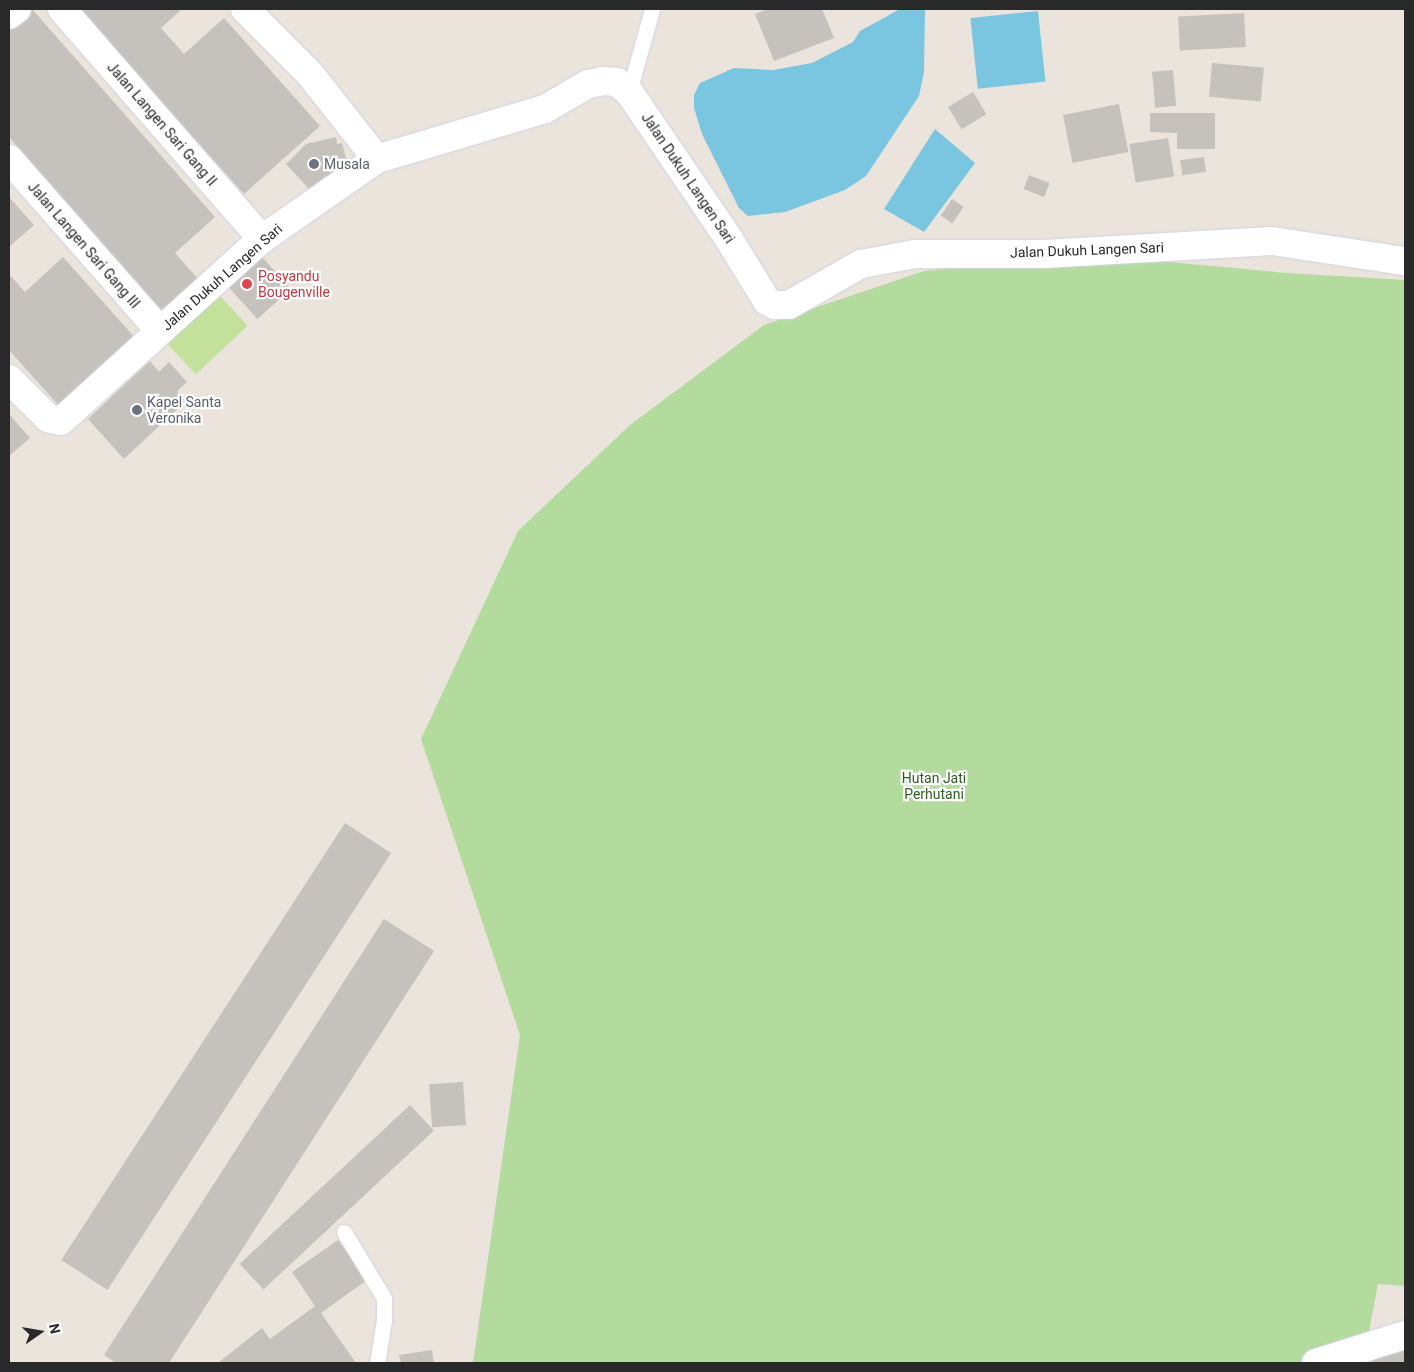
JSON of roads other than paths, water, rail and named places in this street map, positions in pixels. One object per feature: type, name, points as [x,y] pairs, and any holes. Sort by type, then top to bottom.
[{"type":"street","points":[[9,15],[18,9]]},
{"type":"street","name":"Jalan Langen Sari Gang II","points":[[62,9],[262,239]]},
{"type":"street","points":[[245,9],[310,74],[377,159]]},
{"type":"street","name":"Jalan Dukuh Langen Sari","points":[[9,379],[48,418],[61,421],[262,239],[377,159],[545,109],[588,84],[617,82],[629,92],[727,236],[767,301],[775,306],[789,305],[861,264],[915,254],[1045,254],[1272,241],[1405,261]]},
{"type":"street","name":"Jalan Langen Sari Gang III","points":[[9,160],[160,331]]},
{"type":"street","points":[[1316,1363],[1396,1338]]},
{"type":"lane","points":[[629,92],[652,9]]},
{"type":"lane","points":[[344,1232],[384,1298],[384,1320],[377,1363]]},
{"type":"water","points":[[900,9],[925,9],[924,72],[919,96],[866,176],[845,190],[785,212],[748,216],[739,208],[702,134],[694,108],[694,95],[700,83],[734,68],[773,70],[812,63],[853,42],[860,31]]},
{"type":"water","points":[[1038,11],[1045,82],[978,89],[970,18]]},
{"type":"water","points":[[935,129],[975,163],[924,232],[884,209]]},
{"type":"place","name":"Musala","points":[[314,164]]},
{"type":"place","name":"Posyandu Bougenville","points":[[247,284]]},
{"type":"place","name":"Kapel Santa Veronika","points":[[137,410]]},
{"type":"park label","name":"Hutan Jati Perhutani","points":[[934,786]]}]
